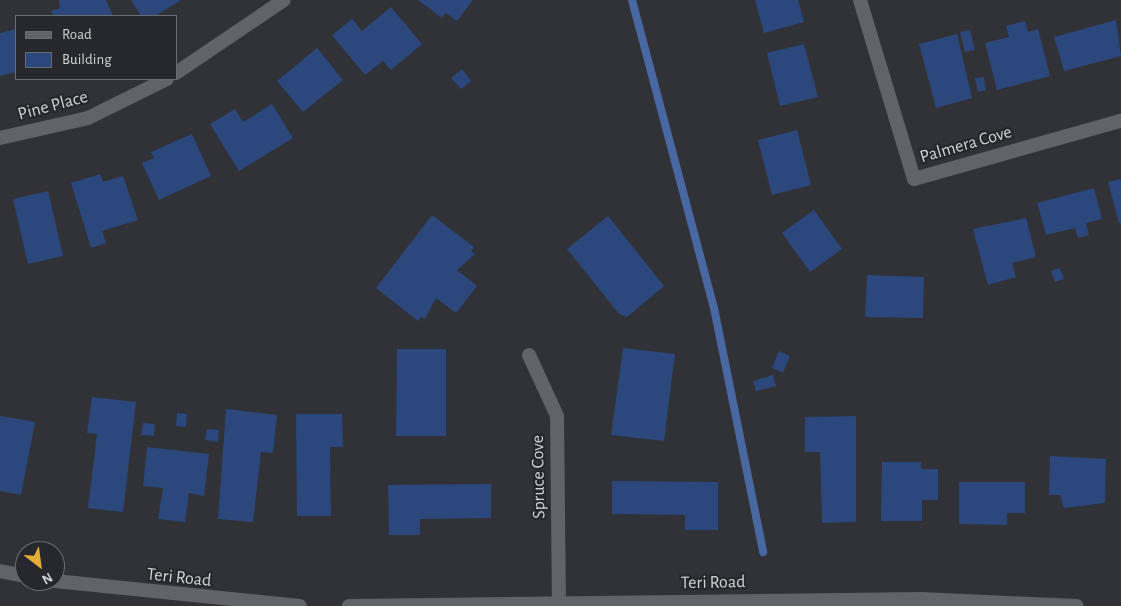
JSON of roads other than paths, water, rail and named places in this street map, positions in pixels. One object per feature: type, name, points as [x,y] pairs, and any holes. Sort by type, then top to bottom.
[{"type":"street","points":[[178,72],[284,0]]},
{"type":"street","name":"Palmera Cove","points":[[860,0],[914,179],[1121,121]]},
{"type":"street","name":"Pine Place","points":[[0,138],[88,118],[165,80]]},
{"type":"street","name":"Spruce Cove","points":[[529,355],[557,416],[559,604]]},
{"type":"street","points":[[0,571],[15,574]]},
{"type":"street","name":"Teri Road","points":[[65,582],[300,606]]},
{"type":"street","name":"Teri Road","points":[[349,606],[559,604],[1012,604],[1076,606]]},
{"type":"waterway","points":[[632,0],[714,308],[763,552]]}]
